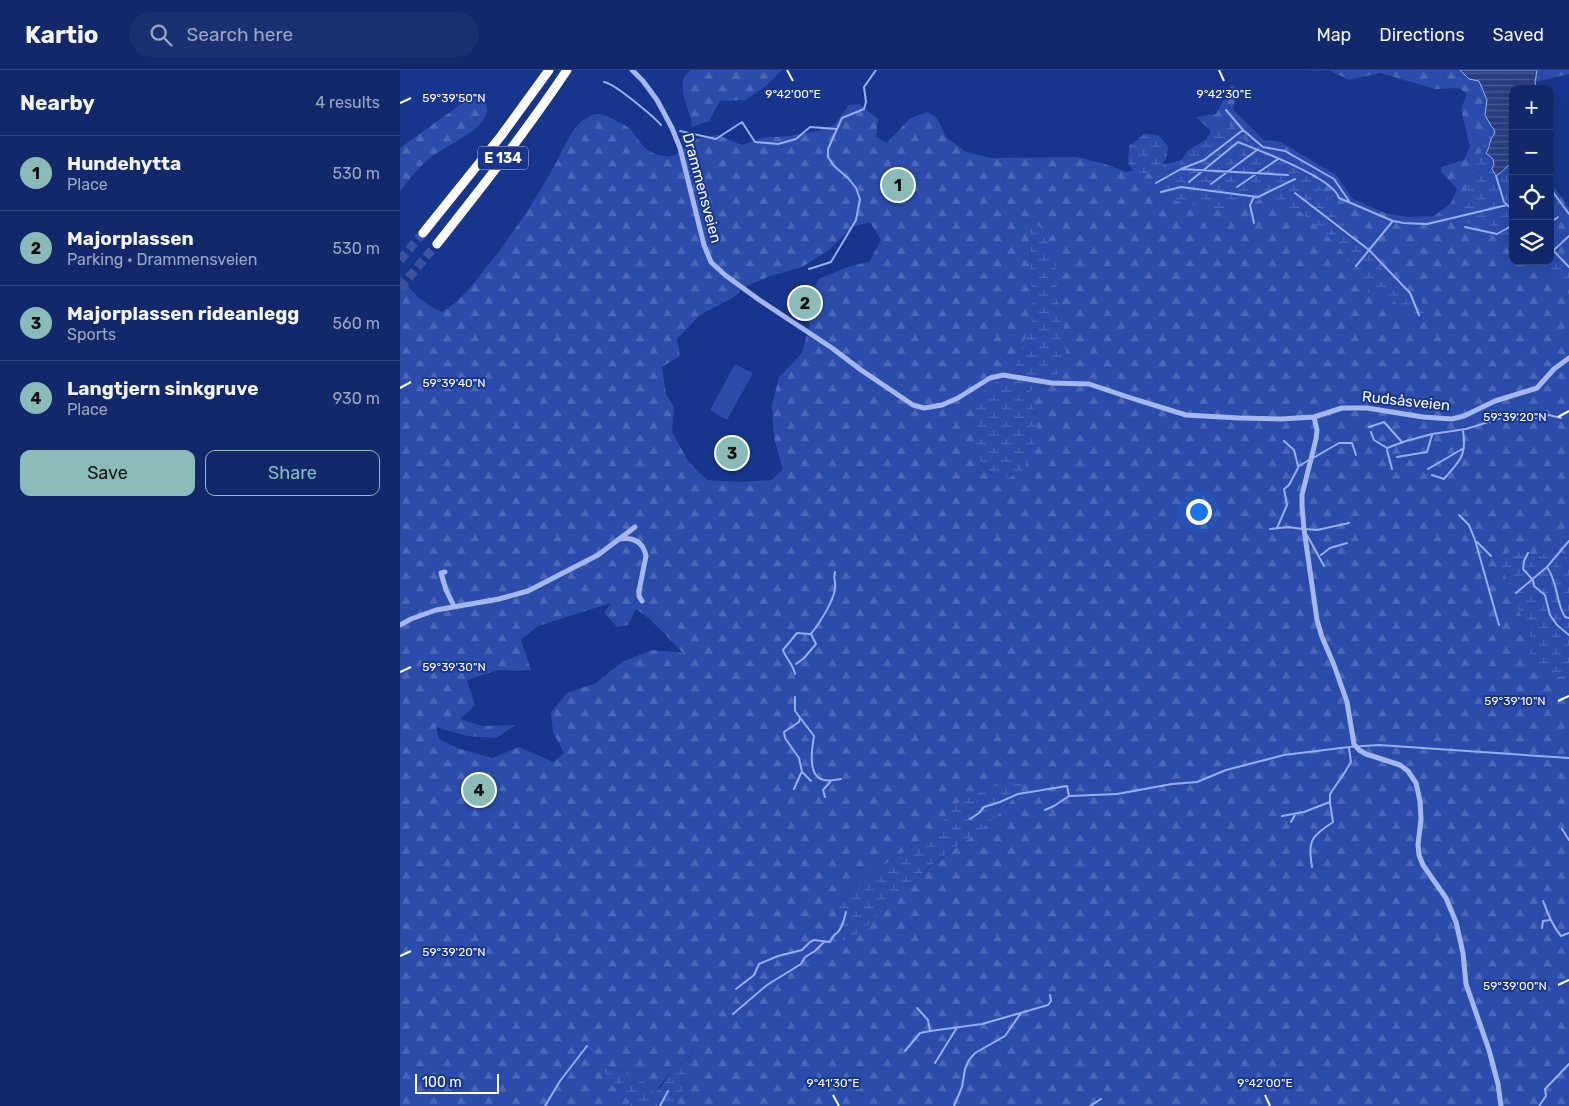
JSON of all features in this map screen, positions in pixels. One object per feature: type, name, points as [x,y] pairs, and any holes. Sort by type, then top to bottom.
[{"type":"highway","name":"E 134","points":[[423,233],[500,136],[549,70]]},
{"type":"highway","name":"E 134","points":[[437,244],[504,157],[567,70]]},
{"type":"street","name":"Drammensveien","points":[[632,70],[657,100],[672,128],[680,148],[709,259],[725,275],[832,348],[908,403],[924,408],[942,405],[990,378],[1003,375],[1052,383],[1089,384],[1186,415],[1266,419],[1314,417]]},
{"type":"street","name":"Rudsåsveien","points":[[1314,417],[1342,408],[1367,408],[1423,417],[1459,418],[1495,400],[1538,388],[1554,369],[1569,358]]},
{"type":"street","points":[[1314,417],[1317,430],[1316,439],[1304,488],[1302,506],[1304,535],[1319,627],[1347,702],[1354,744],[1362,752],[1403,766],[1416,783],[1421,819],[1418,845],[1419,856],[1423,865],[1446,898],[1456,922],[1463,953],[1466,984],[1489,1050],[1498,1084],[1501,1106]]},
{"type":"street","points":[[400,625],[426,613],[454,606],[499,599],[528,591],[598,555],[635,527]]},
{"type":"street","points":[[620,539],[634,539],[639,542],[645,551],[646,556],[638,591],[642,601]]},
{"type":"street","points":[[445,572],[441,573],[446,590],[454,606]]},
{"type":"green space","points":[[691,70],[782,70],[767,85],[746,100],[720,101],[709,121],[692,127],[683,89],[683,82]]},
{"type":"green space","points":[[1329,70],[1460,70],[1469,79],[1479,81],[1487,100],[1485,115],[1494,129],[1489,147],[1491,159],[1494,164],[1509,164],[1509,265],[1545,265],[1552,276],[1569,295],[1569,559],[1557,550],[1533,556],[1517,547],[1502,558],[1502,567],[1529,631],[1533,669],[1551,679],[1569,674],[1569,1106],[673,1106],[689,1079],[693,1054],[674,1068],[655,1092],[639,1077],[603,1066],[614,1086],[630,1101],[628,1106],[400,1106],[400,277],[419,297],[430,306],[442,312],[454,303],[475,282],[512,234],[529,209],[576,127],[586,118],[596,114],[607,116],[621,123],[632,131],[649,151],[661,156],[673,156],[683,150],[690,140],[718,135],[742,145],[763,138],[817,131],[834,125],[849,105],[859,104],[878,119],[876,137],[887,143],[909,119],[927,112],[937,118],[946,137],[966,152],[992,158],[1076,157],[1105,164],[1126,172],[1171,163],[1197,155],[1211,131],[1196,117],[1216,114],[1232,84],[1237,90],[1233,110],[1264,140],[1281,142],[1336,175],[1353,199],[1385,213],[1408,217],[1434,216],[1451,203],[1457,189],[1441,172],[1441,167],[1464,160],[1470,147],[1461,109],[1467,94],[1459,88],[1436,89],[1380,73],[1349,80]],"holes":[[[870,222],[881,240],[869,262],[850,266],[819,279],[810,295],[809,327],[802,353],[779,377],[772,405],[774,438],[783,470],[771,480],[739,482],[707,480],[688,461],[672,432],[674,407],[666,394],[662,367],[680,356],[677,339],[700,315],[732,298],[740,292],[740,289],[770,276],[802,267],[829,250],[852,227]],[[1030,230],[1056,268],[1057,295],[1063,313],[1056,378],[1028,393],[1036,415],[1009,478],[991,474],[974,455],[977,418],[972,401],[1015,368],[1032,319]],[[611,603],[604,613],[617,627],[628,625],[636,609],[650,619],[683,653],[652,650],[622,662],[596,683],[567,693],[551,712],[553,732],[564,753],[553,762],[519,747],[492,758],[460,749],[439,739],[436,727],[467,736],[496,738],[515,725],[482,726],[460,719],[475,705],[467,680],[498,670],[531,670],[521,640],[538,626]],[[1022,785],[1008,804],[982,828],[833,937],[832,925],[840,905],[851,887],[931,834],[958,803]]]},
{"type":"green space","points":[[1537,70],[1569,70],[1569,74],[1535,82]]},
{"type":"green space","points":[[478,96],[486,104],[487,112],[483,120],[467,135],[431,157],[414,173],[400,192],[400,148],[471,97]]},
{"type":"green space","points":[[1230,125],[1249,143],[1260,150],[1272,152],[1283,149],[1296,157],[1323,191],[1350,234],[1360,245],[1367,246],[1377,263],[1393,283],[1421,299],[1426,311],[1416,325],[1402,313],[1395,302],[1367,292],[1340,248],[1301,212],[1267,198],[1218,210],[1159,197],[1158,188],[1177,168],[1187,151]]},
{"type":"green space","points":[[1491,126],[1495,133],[1489,145],[1494,164],[1509,164],[1509,245],[1482,229],[1463,221],[1458,210]]},
{"type":"green space","points":[[1144,134],[1158,135],[1168,146],[1167,156],[1158,175],[1134,172],[1128,163],[1129,146]]},
{"type":"green space","points":[[1554,186],[1569,208],[1569,267],[1555,252]]},
{"type":"green space","points":[[1036,223],[1045,232],[1056,268],[1057,295],[1063,313],[1066,355],[1056,378],[1028,393],[1036,415],[1038,435],[1024,469],[1009,478],[992,474],[974,455],[977,418],[972,401],[1015,367],[1032,319],[1030,230]]},
{"type":"green space","points":[[1555,252],[1569,267],[1569,295],[1552,277],[1545,265],[1554,265]]},
{"type":"green space","points":[[735,364],[753,373],[727,420],[710,410]]},
{"type":"green space","points":[[1517,547],[1533,556],[1557,550],[1569,559],[1569,674],[1551,679],[1533,669],[1529,631],[1502,567],[1502,558]]},
{"type":"green space","points":[[1012,781],[1023,785],[999,813],[926,870],[873,921],[855,935],[846,941],[833,938],[832,925],[840,905],[851,887],[931,834],[958,803],[995,784]]},
{"type":"green space","points":[[694,1054],[689,1079],[673,1106],[628,1106],[630,1101],[613,1086],[602,1066],[639,1077],[655,1092],[661,1087],[674,1068]]},
{"type":"shaded area","points":[[1460,70],[1537,70],[1536,85],[1509,85],[1509,164],[1496,176],[1492,169],[1493,159],[1486,153],[1495,133],[1485,115],[1487,100],[1479,81],[1469,79]]},
{"type":"waterway","points":[[809,269],[831,262],[856,220],[860,199],[856,188],[834,166],[828,157],[828,149],[842,118],[864,109],[866,102],[864,87],[876,70]]},
{"type":"waterway","points":[[604,82],[624,94],[661,125]]},
{"type":"waterway","points":[[1226,110],[1243,130],[1263,147],[1285,151],[1334,179],[1349,201]]},
{"type":"waterway","points":[[680,131],[716,139],[742,122],[755,142],[778,144],[796,139],[810,127],[836,129]]},
{"type":"waterway","points":[[1156,183],[1181,169],[1204,160],[1243,130]]},
{"type":"waterway","points":[[1189,182],[1238,142],[1310,174],[1334,190],[1339,198],[1393,221],[1427,224],[1507,205]]},
{"type":"waterway","points":[[1211,184],[1257,150]]},
{"type":"waterway","points":[[1237,187],[1278,159]]},
{"type":"waterway","points":[[1181,169],[1288,175]]},
{"type":"waterway","points":[[1496,176],[1504,202],[1509,206]]},
{"type":"waterway","points":[[1161,192],[1181,187],[1258,197],[1295,179]]},
{"type":"waterway","points":[[1295,193],[1369,250],[1410,293],[1419,315]]},
{"type":"waterway","points":[[1554,193],[1569,214]]},
{"type":"waterway","points":[[1254,197],[1250,205],[1254,223]]},
{"type":"waterway","points":[[1554,220],[1558,217]]},
{"type":"waterway","points":[[1356,266],[1392,222]]},
{"type":"waterway","points":[[1465,227],[1497,234],[1509,227]]},
{"type":"waterway","points":[[1554,250],[1569,236]]},
{"type":"waterway","points":[[1554,251],[1569,267]]},
{"type":"waterway","points":[[1387,448],[1432,434],[1466,429],[1501,418],[1526,420],[1549,415],[1561,418]]},
{"type":"waterway","points":[[1369,427],[1384,422],[1402,442]]},
{"type":"waterway","points":[[1432,475],[1444,479],[1458,462],[1464,446],[1463,431]]},
{"type":"waterway","points":[[1371,432],[1374,440],[1387,448]]},
{"type":"waterway","points":[[1397,457],[1427,452],[1432,435]]},
{"type":"waterway","points":[[1284,441],[1294,450],[1298,466]]},
{"type":"waterway","points":[[1313,458],[1339,443],[1352,443],[1356,455]]},
{"type":"waterway","points":[[1428,469],[1464,448]]},
{"type":"waterway","points":[[1387,450],[1392,469]]},
{"type":"waterway","points":[[1277,528],[1287,505],[1284,489],[1289,485],[1299,466],[1309,460]]},
{"type":"waterway","points":[[1459,515],[1469,525],[1475,540],[1499,625]]},
{"type":"waterway","points":[[1305,529],[1317,530],[1349,523]]},
{"type":"waterway","points":[[1270,529],[1288,527],[1303,529]]},
{"type":"waterway","points":[[1307,535],[1324,566]]},
{"type":"waterway","points":[[1516,593],[1547,567],[1569,541]]},
{"type":"waterway","points":[[1477,542],[1491,556]]},
{"type":"waterway","points":[[1321,555],[1330,548],[1347,543]]},
{"type":"waterway","points":[[1528,553],[1523,569],[1533,580],[1534,586],[1545,595],[1550,615],[1557,625],[1569,635]]},
{"type":"waterway","points":[[1547,567],[1551,574],[1562,611],[1565,617],[1569,618]]},
{"type":"waterway","points":[[796,664],[816,644],[811,634],[832,599],[835,588],[835,572]]},
{"type":"waterway","points":[[795,674],[783,650],[797,633],[810,634]]},
{"type":"waterway","points":[[795,697],[795,711],[814,736],[812,761],[815,774],[824,780],[841,779]]},
{"type":"waterway","points":[[800,718],[799,722],[784,732],[785,738],[799,758],[802,772],[811,781]]},
{"type":"waterway","points":[[970,819],[984,807],[1018,794],[1067,786],[1069,796],[1117,794],[1172,784],[1197,782],[1226,770],[1284,755],[1349,747],[1379,745],[1569,758]]},
{"type":"waterway","points":[[1282,816],[1304,812],[1330,802],[1330,794],[1351,762],[1349,748]]},
{"type":"waterway","points":[[794,789],[801,773]]},
{"type":"waterway","points":[[825,797],[823,790],[831,781]]},
{"type":"waterway","points":[[1045,810],[1069,796]]},
{"type":"waterway","points":[[1312,867],[1310,851],[1312,840],[1319,832],[1333,822],[1330,803]]},
{"type":"waterway","points":[[1291,822],[1296,813]]},
{"type":"waterway","points":[[1562,829],[1569,840]]},
{"type":"waterway","points":[[1543,901],[1553,924],[1561,936],[1569,933]]},
{"type":"waterway","points":[[736,989],[754,975],[759,964],[778,956],[802,950],[814,940],[830,942],[841,927],[846,912]]},
{"type":"waterway","points":[[1542,928],[1543,921],[1550,920]]},
{"type":"waterway","points":[[733,1014],[767,985],[801,964],[805,957],[824,942]]},
{"type":"waterway","points":[[905,1051],[920,1033],[982,1024],[1048,1005],[1051,1001],[1050,995]]},
{"type":"waterway","points":[[917,1008],[928,1020],[930,1031]]},
{"type":"waterway","points":[[954,1106],[962,1087],[965,1069],[969,1060],[975,1053],[1005,1036],[1021,1013]]},
{"type":"waterway","points":[[935,1063],[956,1029]]},
{"type":"waterway","points":[[545,1106],[560,1081],[587,1046]]},
{"type":"waterway","points":[[1539,1106],[1546,1096],[1545,1089],[1569,1064]]},
{"type":"waterway","points":[[660,1106],[668,1091]]},
{"type":"waterway","points":[[1090,1106],[1101,1099]]},
{"type":"tunnel","points":[[400,260],[423,233]]},
{"type":"tunnel","points":[[400,288],[437,244]]},
{"type":"place","name":"Hundehytta","points":[[898,185]]},
{"type":"place","name":"Majorplassen","points":[[805,303]]},
{"type":"place","name":"Majorplassen rideanlegg","points":[[732,453]]},
{"type":"place","name":"Langtjern sinkgruve","points":[[479,790]]}]
